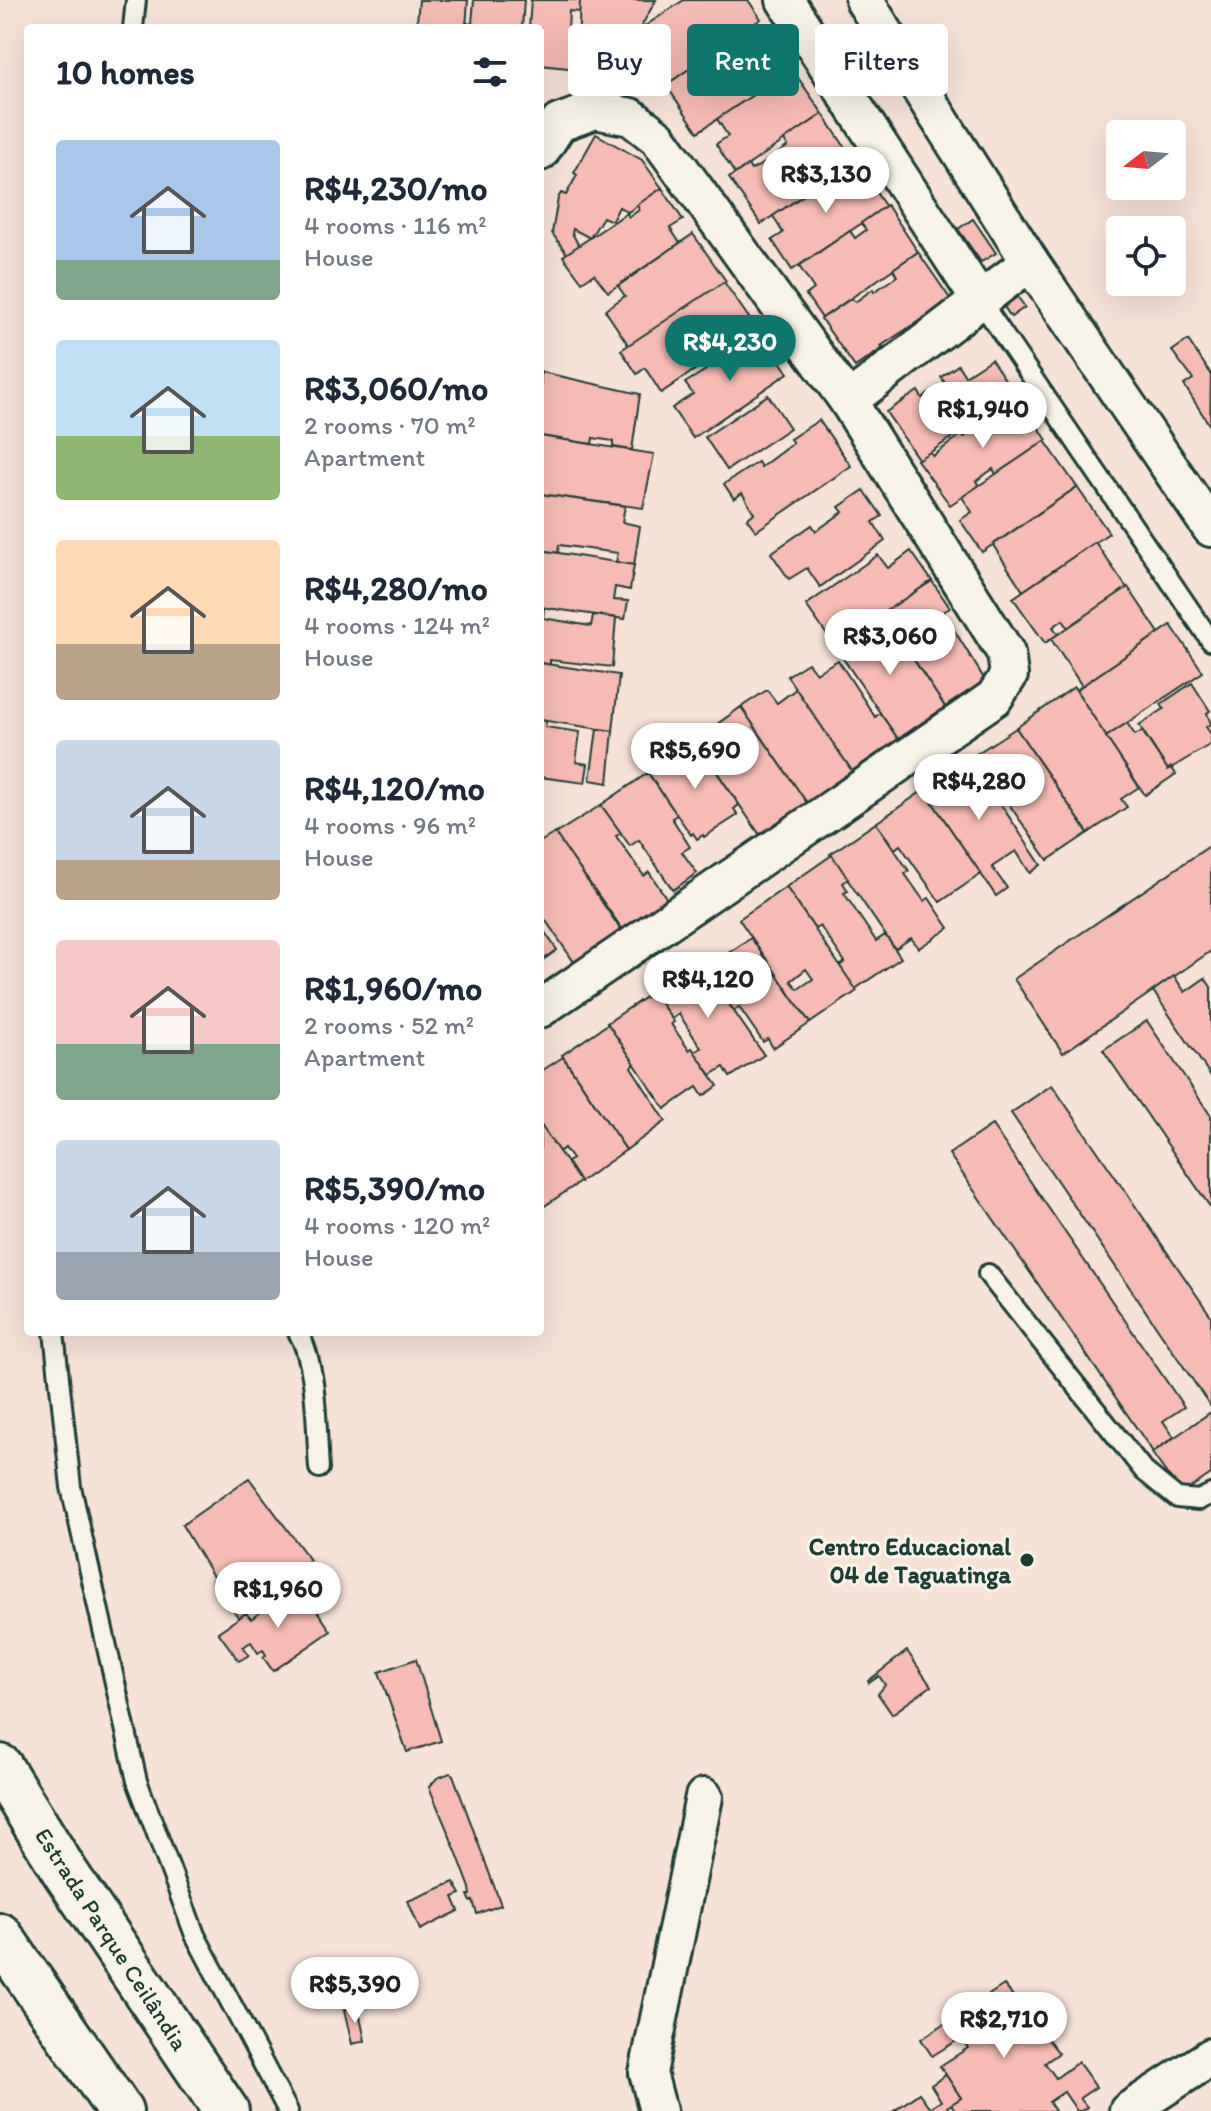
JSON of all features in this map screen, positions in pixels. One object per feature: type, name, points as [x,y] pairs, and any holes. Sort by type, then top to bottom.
[{"type":"highway","name":"Estrada Parque Ceilândia","points":[[0,1767],[65,1872],[226,2111]]},
{"type":"highway","points":[[0,1936],[120,2111]]},
{"type":"street","points":[[785,0],[979,299]]},
{"type":"street","points":[[864,0],[1030,262],[1211,528]]},
{"type":"street","points":[[544,146],[559,123],[595,110],[631,117],[658,138],[848,401],[1006,653],[1009,675],[994,698],[544,1006]]},
{"type":"street","points":[[848,401],[1030,262]]},
{"type":"street","points":[[658,2111],[648,2073],[704,1797]]},
{"type":"street","points":[[1133,2110],[1211,2057]]},
{"type":"lane","points":[[133,24],[136,0]]},
{"type":"lane","points":[[979,299],[1211,641]]},
{"type":"lane","points":[[988,1274],[1144,1471],[1177,1498],[1199,1500],[1211,1494]]},
{"type":"lane","points":[[54,1336],[71,1487],[137,1781],[195,1935],[288,2111]]},
{"type":"lane","points":[[300,1336],[309,1369],[319,1468]]},
{"type":"building","points":[[419,0],[468,0],[466,24],[417,22]]},
{"type":"building","points":[[474,0],[524,0],[522,24],[472,24]]},
{"type":"building","points":[[531,0],[580,0],[580,12],[569,11],[568,68],[544,65],[544,24],[529,24]]},
{"type":"building","points":[[580,0],[656,0],[643,24],[579,24]]},
{"type":"building","points":[[684,0],[748,0],[761,19],[754,24],[687,24],[687,70],[671,82],[671,24],[648,24]]},
{"type":"building","points":[[687,70],[687,96],[751,96],[698,132],[671,92],[671,82]]},
{"type":"building","points":[[799,79],[823,114],[735,174],[716,144],[728,136],[717,119],[752,96],[799,96]]},
{"type":"building","points":[[823,114],[854,161],[761,224],[729,178],[748,165],[751,170],[763,164],[788,146],[784,140]]},
{"type":"building","points":[[596,134],[642,160],[662,188],[628,212],[619,207],[612,221],[603,217],[590,238],[573,229],[579,246],[567,254],[552,233],[558,198],[561,193],[566,195],[577,175],[574,173]]},
{"type":"building","points":[[854,161],[886,207],[792,270],[772,240],[783,233],[773,216]]},
{"type":"building","points":[[662,188],[683,220],[670,228],[680,243],[608,292],[594,274],[582,282],[563,256],[627,213],[629,217],[639,210],[637,205]]},
{"type":"building","points":[[887,205],[918,252],[822,318],[806,295],[814,289],[799,266],[850,231],[855,238],[866,230],[861,223]]},
{"type":"building","points":[[973,219],[996,253],[981,262],[958,229]]},
{"type":"building","points":[[693,234],[726,281],[629,346],[605,310],[625,296],[618,286]]},
{"type":"building","points":[[918,252],[951,300],[855,367],[821,319],[852,298],[855,302],[873,289],[874,292],[897,276],[893,269]]},
{"type":"building","points":[[998,270],[1025,307],[1011,317],[985,279]]},
{"type":"building","points":[[724,282],[756,328],[661,393],[645,368],[637,374],[621,350]]},
{"type":"building","points":[[756,328],[788,373],[693,438],[672,408],[693,394],[685,383],[706,370],[731,350],[729,346]]},
{"type":"building","points":[[1188,340],[1211,374],[1210,426],[1184,385],[1193,379],[1172,351]]},
{"type":"building","points":[[991,359],[1015,394],[919,460],[886,412],[918,391],[922,398],[945,383],[941,377],[958,365],[965,376]]},
{"type":"building","points":[[544,373],[640,394],[632,450],[613,447],[613,441],[593,438],[592,444],[544,437]]},
{"type":"building","points":[[1015,394],[1047,440],[996,474],[993,469],[976,481],[979,486],[950,505],[917,460],[930,452],[933,456],[962,434],[964,437],[974,431],[972,429],[989,418],[986,414]]},
{"type":"building","points":[[768,395],[790,428],[727,470],[705,437]]},
{"type":"building","points":[[819,420],[851,466],[756,531],[747,519],[754,513],[742,493],[734,499],[724,484],[758,462],[761,467],[793,443],[790,439]]},
{"type":"building","points":[[544,437],[654,454],[643,508],[544,495]]},
{"type":"building","points":[[1045,441],[1077,487],[982,552],[960,520],[972,512],[962,497]]},
{"type":"building","points":[[1077,487],[1109,533],[1023,591],[993,545]]},
{"type":"building","points":[[864,490],[882,516],[873,522],[885,541],[820,587],[807,568],[789,579],[771,553],[812,525],[816,531],[843,512],[839,507]]},
{"type":"building","points":[[544,495],[625,506],[622,522],[640,526],[634,565],[616,562],[618,553],[559,545],[558,553],[544,551]]},
{"type":"building","points":[[1095,542],[1127,588],[1068,628],[1063,620],[1053,627],[1058,634],[1045,643],[1013,598]]},
{"type":"building","points":[[544,551],[634,565],[630,590],[615,587],[613,600],[628,601],[625,619],[544,608]]},
{"type":"building","points":[[911,551],[932,581],[834,645],[806,605],[878,555],[888,568]]},
{"type":"building","points":[[932,581],[950,608],[943,612],[985,680],[945,707],[883,613]]},
{"type":"building","points":[[1128,587],[1159,633],[1082,686],[1051,639]]},
{"type":"building","points":[[593,615],[616,618],[612,667],[550,660],[550,665],[544,664],[544,618],[591,626]]},
{"type":"building","points":[[879,616],[891,632],[894,630],[945,707],[898,739],[834,645]]},
{"type":"building","points":[[1171,625],[1203,672],[1106,737],[1076,690]]},
{"type":"building","points":[[838,660],[875,717],[880,713],[898,739],[852,771],[787,676],[808,663],[816,673]]},
{"type":"building","points":[[544,664],[619,675],[613,731],[544,721]]},
{"type":"building","points":[[1192,683],[1210,711],[1207,713],[1211,724],[1206,727],[1211,734],[1211,744],[1168,770],[1139,725],[1164,709],[1161,704]]},
{"type":"building","points":[[1074,687],[1139,787],[1121,799],[1127,807],[1088,833],[1016,728]]},
{"type":"building","points":[[796,689],[852,771],[807,803],[741,707],[767,690],[777,703]]},
{"type":"building","points":[[741,707],[807,803],[760,835],[695,740]]},
{"type":"building","points":[[544,721],[545,727],[580,732],[576,762],[588,764],[585,783],[544,778]]},
{"type":"building","points":[[1127,723],[1135,735],[1142,731],[1168,770],[1171,767],[1176,774],[1145,795],[1106,737]]},
{"type":"building","points":[[1016,728],[1088,833],[1048,860],[994,783],[989,786],[970,758]]},
{"type":"building","points":[[597,729],[613,731],[608,783],[590,780]]},
{"type":"building","points":[[695,740],[739,805],[734,809],[738,815],[697,839],[693,833],[691,835],[648,773]]},
{"type":"building","points":[[970,758],[1041,865],[1030,873],[1016,851],[992,867],[1007,888],[996,896],[924,790]]},
{"type":"building","points":[[648,773],[677,815],[672,818],[690,847],[682,852],[697,873],[673,890],[639,840],[630,846],[601,805]]},
{"type":"building","points":[[924,790],[981,874],[940,902],[900,845],[895,849],[876,823]]},
{"type":"building","points":[[601,805],[621,833],[616,836],[644,876],[649,872],[667,899],[623,930],[555,834]]},
{"type":"building","points":[[876,823],[909,871],[905,874],[924,901],[929,898],[949,928],[919,948],[911,938],[895,949],[830,854]]},
{"type":"building","points":[[555,833],[621,930],[574,962],[544,918],[544,840]]},
{"type":"building","points":[[1211,845],[1211,951],[1063,1053],[1014,979]]},
{"type":"building","points":[[832,855],[848,879],[843,883],[848,891],[844,893],[876,941],[885,935],[901,958],[855,989],[839,966],[845,962],[820,926],[815,929],[786,887]]},
{"type":"building","points":[[786,887],[857,991],[810,1023],[739,919]],"holes":[[[806,969],[813,979],[798,989],[791,981]]]},
{"type":"building","points":[[544,931],[557,950],[544,959]]},
{"type":"building","points":[[751,938],[810,1023],[773,1048],[768,1039],[763,1042],[739,1007],[734,1011],[705,969]]},
{"type":"building","points":[[698,959],[764,1055],[730,1077],[724,1067],[711,1075],[694,1052],[701,1048],[679,1014],[672,1019],[651,990]]},
{"type":"building","points":[[1174,976],[1185,992],[1205,978],[1211,987],[1211,1076],[1153,991]]},
{"type":"building","points":[[653,992],[674,1022],[671,1024],[718,1086],[703,1096],[697,1087],[665,1109],[607,1023]]},
{"type":"building","points":[[1147,1021],[1211,1116],[1211,1208],[1103,1050]]},
{"type":"building","points":[[608,1024],[635,1064],[631,1067],[666,1121],[626,1150],[562,1055]]},
{"type":"building","points":[[563,1057],[626,1150],[580,1182],[567,1162],[572,1159],[564,1148],[559,1152],[544,1130],[544,1069]]},
{"type":"building","points":[[1052,1085],[1211,1316],[1211,1407],[1011,1113]]},
{"type":"building","points":[[992,1125],[1184,1407],[1163,1421],[1174,1437],[1153,1452],[949,1154]]},
{"type":"building","points":[[544,1130],[580,1182],[544,1206]]},
{"type":"building","points":[[1211,1412],[1211,1474],[1181,1494],[1152,1453]]},
{"type":"building","points":[[249,1478],[310,1560],[290,1573],[294,1580],[239,1618],[212,1580],[214,1578],[182,1525]]},
{"type":"building","points":[[299,1585],[331,1631],[273,1671],[263,1657],[266,1655],[263,1650],[258,1653],[251,1642],[243,1647],[249,1655],[239,1661],[218,1632],[246,1613],[251,1619]]},
{"type":"building","points":[[907,1651],[931,1686],[892,1714],[878,1694],[885,1685],[879,1676],[868,1681]]},
{"type":"building","points":[[416,1659],[441,1741],[407,1752],[379,1672]]},
{"type":"building","points":[[450,1773],[501,1905],[477,1914],[468,1895],[471,1895],[470,1888],[429,1787],[437,1778]]},
{"type":"building","points":[[454,1882],[461,1894],[453,1897],[459,1911],[420,1930],[408,1901]]},
{"type":"building","points":[[1004,1985],[1059,2053],[1045,2063],[1056,2078],[1078,2062],[1096,2087],[1080,2098],[1087,2107],[1081,2111],[1077,2111],[1064,2092],[1049,2102],[1055,2111],[956,2111],[951,2104],[961,2098],[940,2066],[968,2048],[961,2038],[932,2056],[921,2039]]},
{"type":"building","points":[[358,2007],[365,2041],[352,2044],[344,2010]]},
{"type":"building","points":[[946,2075],[961,2098],[947,2107],[950,2111],[894,2111],[919,2093],[930,2108],[941,2101],[931,2085]]},
{"type":"place","name":"Centro Educacional 04 de Taguatinga","points":[[1027,1560]]}]
